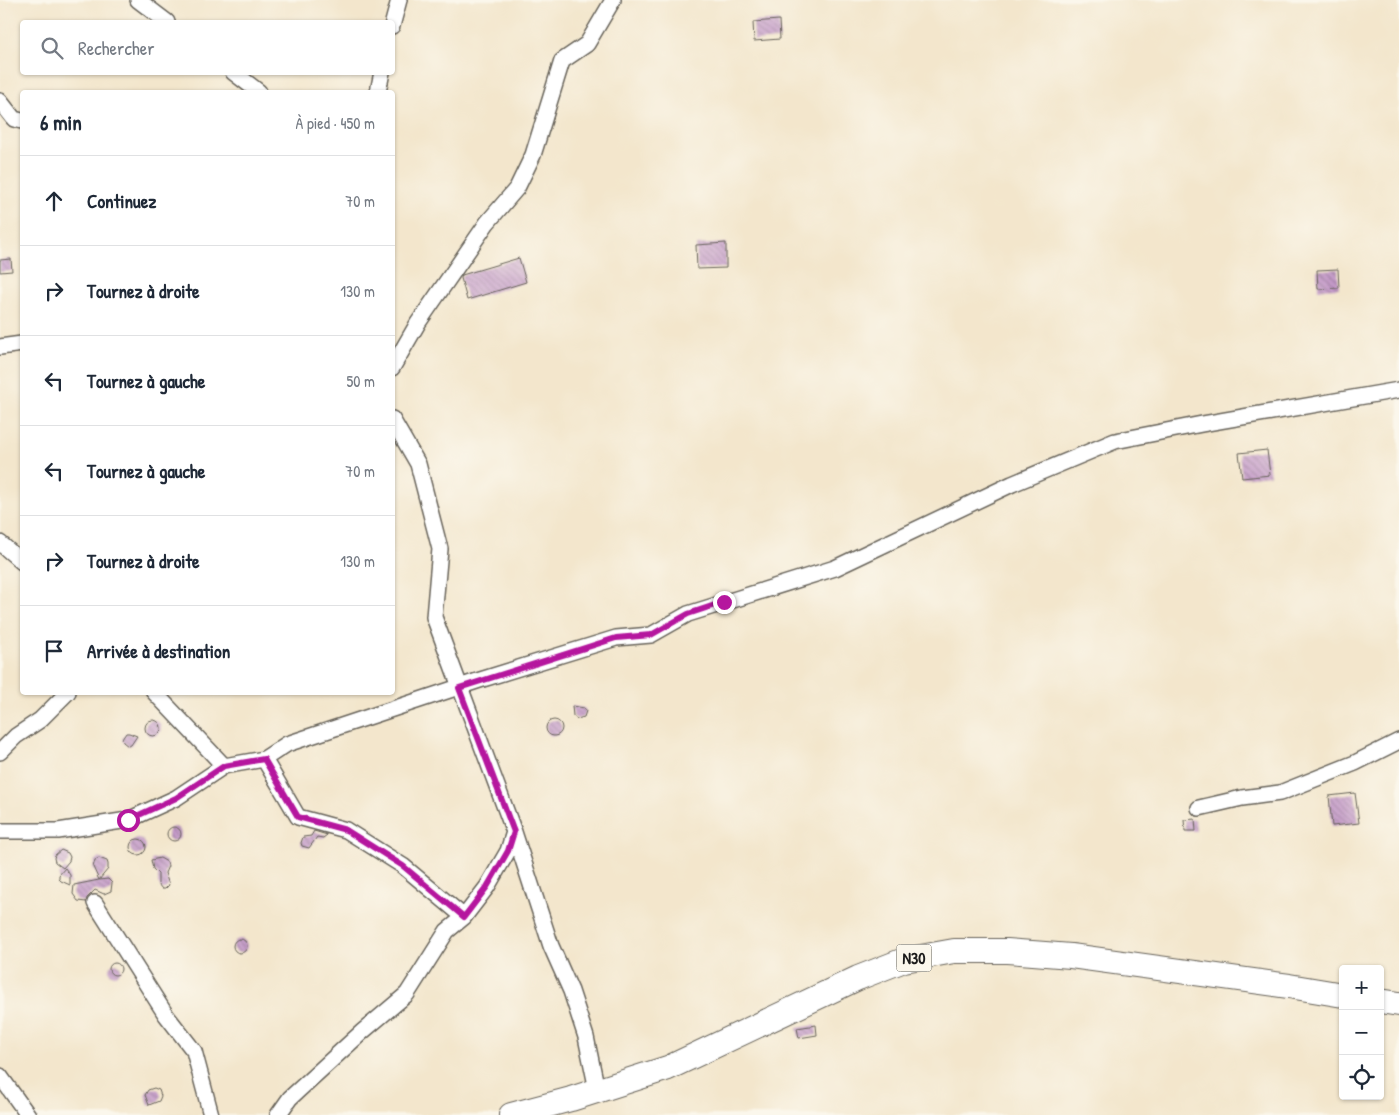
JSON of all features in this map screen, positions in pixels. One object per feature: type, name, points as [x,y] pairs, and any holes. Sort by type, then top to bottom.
[{"type":"main road","name":"N30","points":[[511,1115],[668,1068],[858,978],[904,960],[954,951],[1007,951],[1071,956],[1280,984],[1339,994]]},
{"type":"main road","points":[[1384,1002],[1399,1004]]},
{"type":"street","points":[[138,0],[164,20]]},
{"type":"street","points":[[394,20],[399,0]]},
{"type":"street","points":[[395,363],[418,323],[487,223],[517,188],[533,155],[562,61],[588,44],[613,0]]},
{"type":"street","points":[[237,75],[256,90]]},
{"type":"street","points":[[378,90],[381,75]]},
{"type":"street","points":[[0,101],[14,119],[20,120]]},
{"type":"street","points":[[0,347],[20,344]]},
{"type":"street","points":[[0,831],[58,831],[128,820],[176,798],[224,766],[264,759],[288,744],[616,638],[651,635],[688,614],[835,568],[1012,484],[1115,441],[1399,390]]},
{"type":"street","points":[[395,423],[418,464],[440,548],[434,617],[514,832],[551,946],[574,1000],[586,1037],[597,1090]]},
{"type":"street","points":[[0,542],[20,560]]},
{"type":"street","points":[[0,752],[16,736],[40,720],[65,695]]},
{"type":"street","points":[[157,695],[224,766]]},
{"type":"street","points":[[1199,808],[1242,798],[1280,793],[1355,763],[1399,740]]},
{"type":"street","points":[[264,759],[298,817],[346,830],[403,866],[464,917]]},
{"type":"street","points":[[278,1115],[290,1098],[407,994],[448,931],[464,917],[487,887],[508,851],[514,832]]},
{"type":"street","points":[[95,903],[166,1015],[194,1051],[210,1115]]},
{"type":"street","points":[[0,1076],[28,1115]]},
{"type":"building","points":[[779,20],[780,39],[754,41],[753,22]]},
{"type":"building","points":[[726,243],[726,268],[697,269],[696,245]]},
{"type":"building","points":[[519,258],[526,282],[467,300],[461,278],[462,275]]},
{"type":"building","points":[[11,259],[12,271],[0,272],[0,260]]},
{"type":"building","points":[[1338,269],[1339,288],[1318,289],[1317,270]]},
{"type":"building","points":[[1267,450],[1270,475],[1242,478],[1239,453]]},
{"type":"building","points":[[572,706],[584,708],[586,711],[584,717],[577,719],[573,716]]},
{"type":"building","points":[[153,720],[161,728],[153,736],[145,728]]},
{"type":"building","points":[[554,720],[562,728],[554,736],[546,728]]},
{"type":"building","points":[[126,733],[137,736],[131,745],[128,746],[122,739]]},
{"type":"building","points":[[1355,793],[1359,823],[1332,826],[1329,796]]},
{"type":"building","points":[[1195,819],[1196,831],[1185,831],[1184,820]]},
{"type":"building","points":[[171,827],[177,827],[181,834],[177,841],[171,841],[167,837],[167,831]]},
{"type":"building","points":[[314,831],[327,835],[323,838],[317,837],[309,848],[302,846],[303,837],[311,836]]},
{"type":"building","points":[[138,839],[144,841],[146,847],[144,853],[138,855],[132,853],[130,847],[132,841]]},
{"type":"building","points":[[61,850],[68,853],[70,857],[63,868],[55,862],[54,858]]},
{"type":"building","points":[[99,858],[107,861],[108,869],[99,880],[93,867],[95,860]]},
{"type":"building","points":[[160,858],[167,862],[168,866],[165,873],[169,885],[165,889],[162,889],[158,884],[158,874],[153,869],[151,860]]},
{"type":"building","points":[[65,868],[70,875],[70,885],[59,879],[59,875]]},
{"type":"building","points":[[108,879],[112,883],[111,891],[104,894],[95,890],[87,898],[86,902],[78,901],[73,894],[74,885]]},
{"type":"building","points":[[240,939],[245,941],[247,946],[245,951],[240,953],[235,951],[233,946],[235,941]]},
{"type":"building","points":[[117,963],[120,964],[120,974],[113,975],[110,974],[109,967],[110,964]]},
{"type":"building","points":[[816,1025],[817,1035],[799,1038],[797,1028]]},
{"type":"building","points":[[154,1088],[159,1090],[161,1096],[159,1101],[149,1105],[145,1095],[148,1090]]},
{"type":"route","points":[[128,820],[176,798],[224,766],[264,759],[298,817],[346,830],[403,866],[464,917],[487,887],[508,851],[514,832],[459,688],[616,638],[651,635],[688,614],[724,602]]}]
